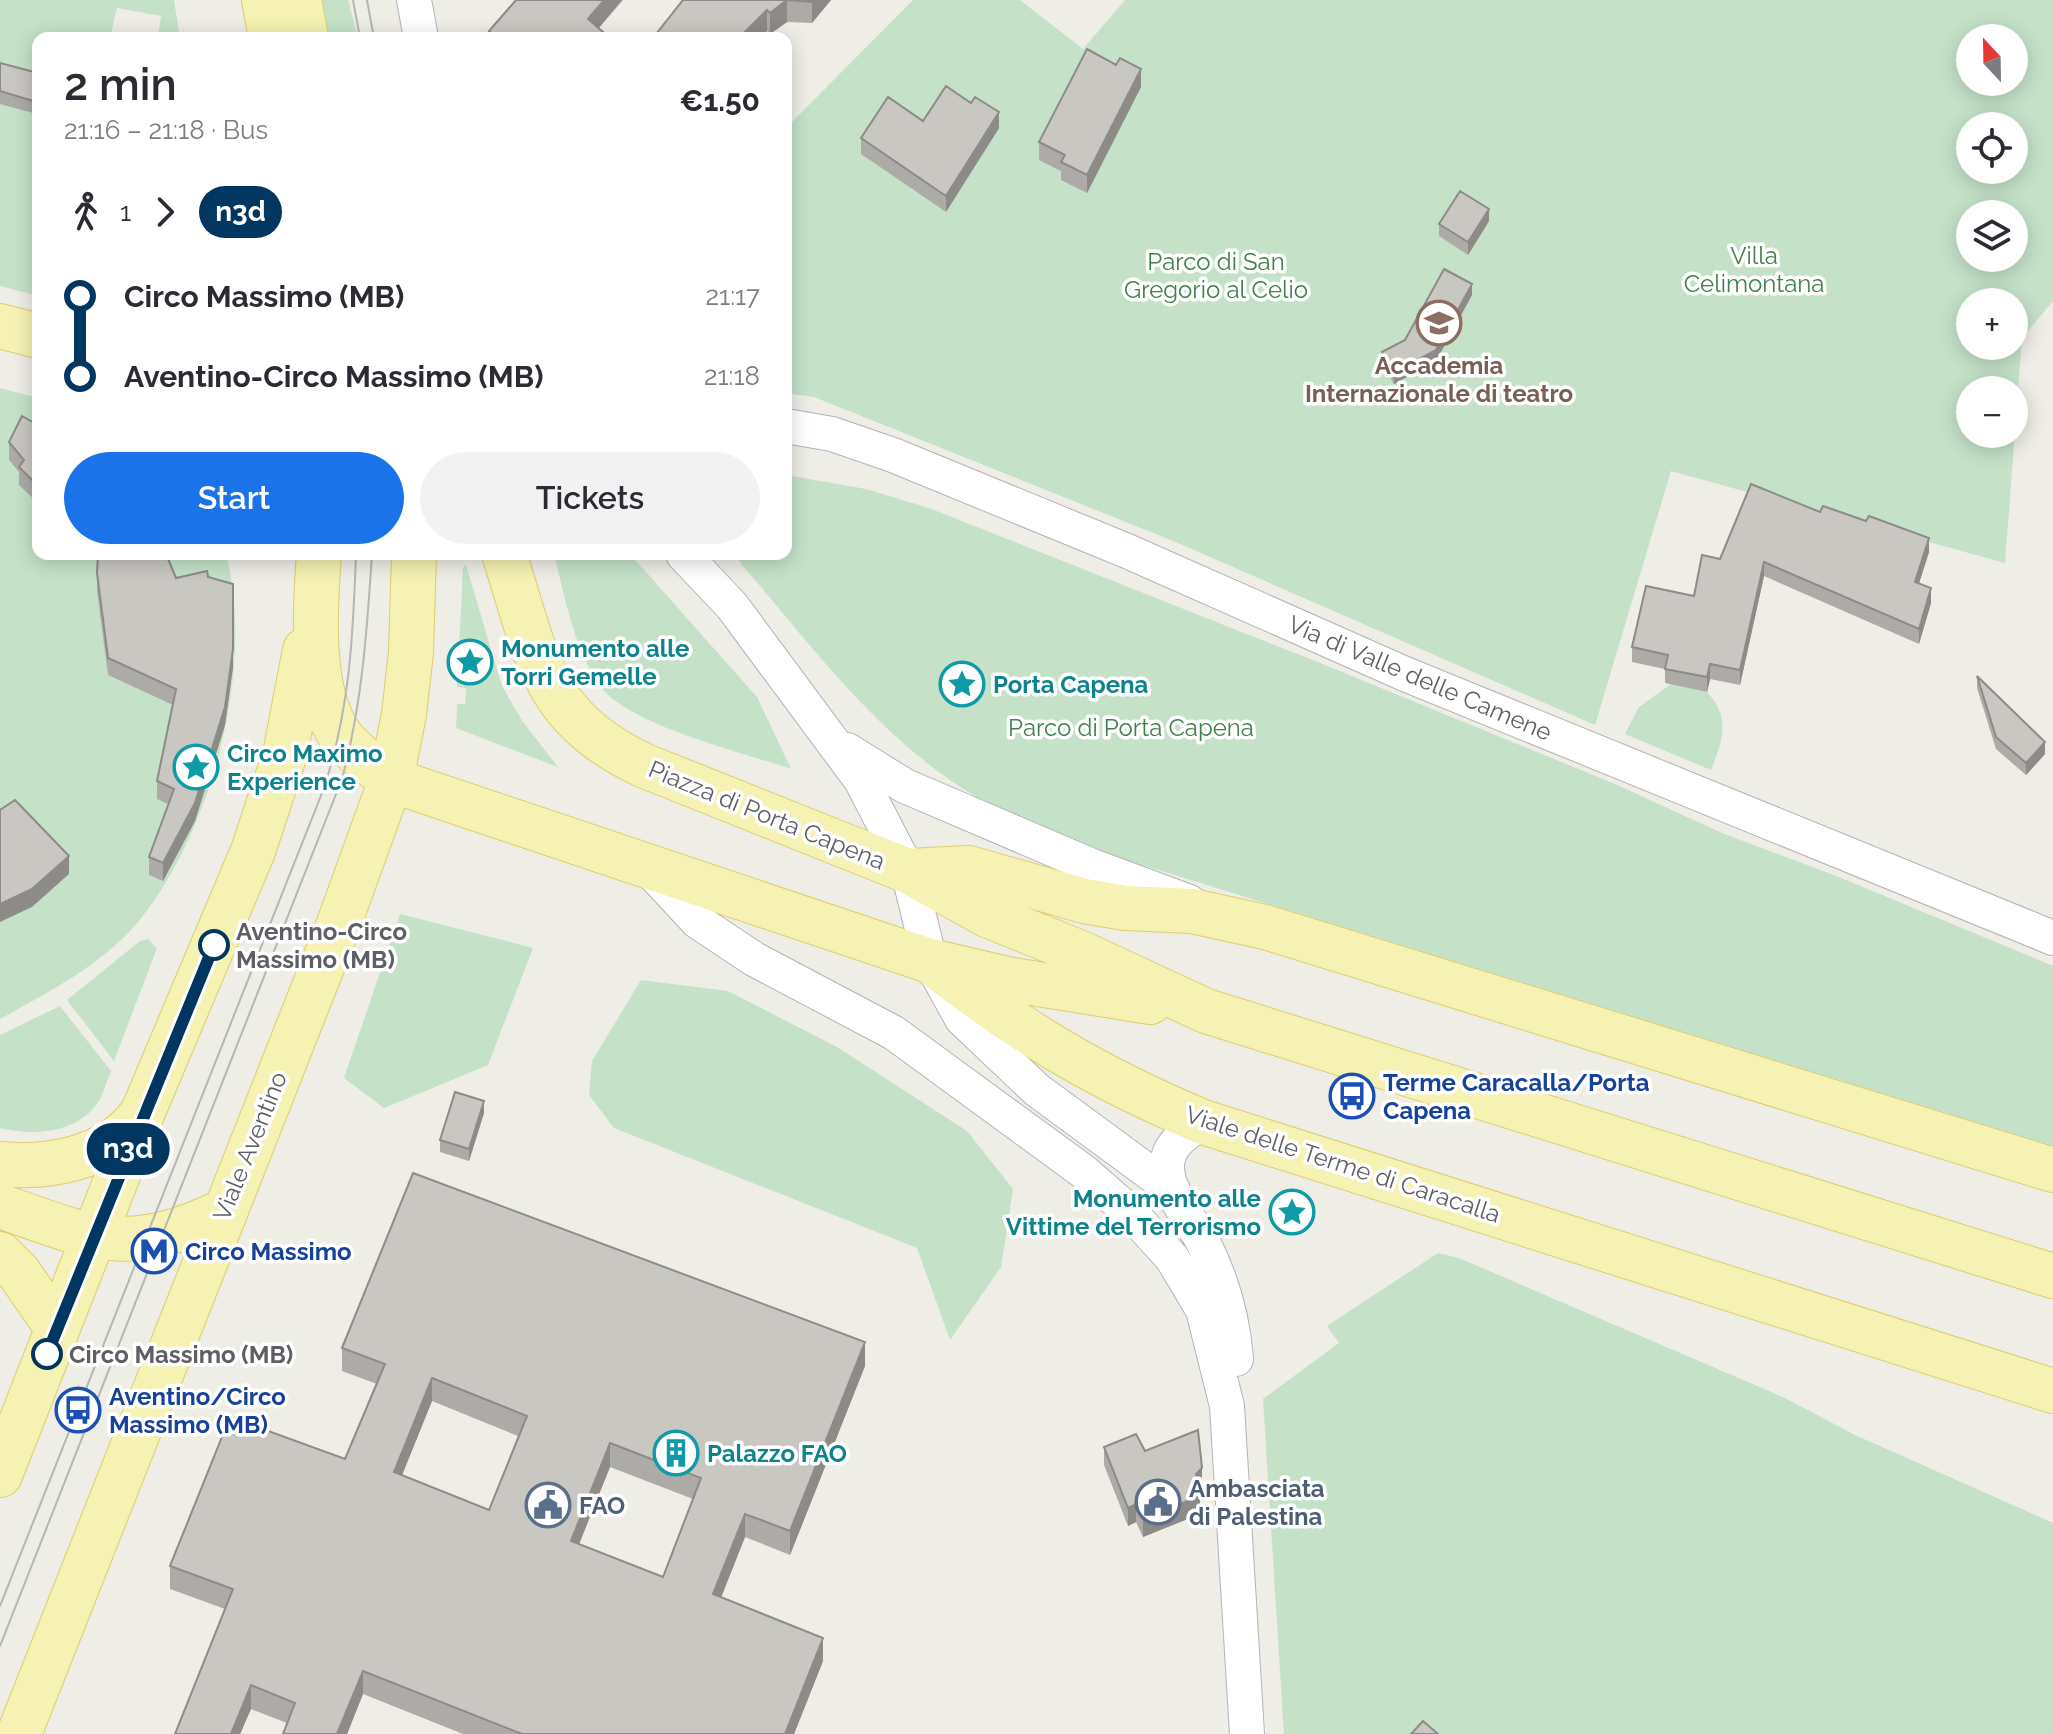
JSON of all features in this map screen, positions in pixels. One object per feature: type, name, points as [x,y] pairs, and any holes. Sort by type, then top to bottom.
[{"type":"main road","points":[[264,0],[270,32]]},
{"type":"main road","points":[[299,0],[305,32]]},
{"type":"main road","points":[[0,326],[32,334]]},
{"type":"main road","points":[[391,780],[404,714],[411,652],[414,560]]},
{"type":"main road","name":"Piazza di Porta Capena","points":[[506,560],[542,669],[573,718],[594,739],[619,754],[698,789],[908,871]]},
{"type":"main road","points":[[317,569],[324,703],[345,741],[391,780],[930,961],[1007,979],[1206,1011]]},
{"type":"main road","points":[[0,1475],[142,1114],[271,801],[291,726],[317,569]]},
{"type":"main road","name":"Viale Aventino","points":[[19,1734],[337,929],[391,780]]},
{"type":"main road","points":[[908,871],[969,868],[1084,901],[1125,908],[1192,911],[1265,927],[2053,1170]]},
{"type":"main road","points":[[908,871],[987,915],[1081,953],[1206,1011],[2053,1276]]},
{"type":"main road","name":"Viale delle Terme di Caracalla","points":[[930,961],[985,1003],[1085,1069],[1203,1122],[2053,1391]]},
{"type":"main road","points":[[0,1164],[39,1165],[78,1157],[121,1136],[142,1114]]},
{"type":"main road","points":[[0,1206],[93,1238],[146,1237],[194,1224],[224,1211]]},
{"type":"main road","points":[[0,1254],[19,1273],[57,1328]]},
{"type":"street","points":[[414,0],[420,32]]},
{"type":"street","name":"Via di Valle delle Camene","points":[[792,427],[832,434],[893,455],[1127,551],[1405,674],[2053,938]]},
{"type":"street","name":"Piazza di Porta Capena","points":[[689,560],[732,606],[837,744],[876,805],[908,871]]},
{"type":"street","points":[[837,744],[905,786],[980,819],[1132,882],[1265,927]]},
{"type":"street","points":[[645,865],[697,921],[754,959],[894,1033],[1112,1194],[1159,1241],[1196,1297],[1209,1328],[1227,1406],[1247,1734]]},
{"type":"street","points":[[908,871],[930,961],[955,1009],[986,1044],[1044,1095],[1173,1190]]},
{"type":"street","points":[[1203,1122],[1183,1136],[1171,1150],[1167,1169],[1173,1190],[1202,1241],[1227,1301],[1236,1359],[1227,1406]]},
{"type":"green space","points":[[0,0],[174,0],[179,32],[159,32],[161,16],[117,8],[111,32],[32,32],[32,294],[0,286]]},
{"type":"green space","points":[[313,0],[348,0],[356,32],[317,32]]},
{"type":"green space","name":"Parco di San Gregorio al Celio","points":[[913,0],[1020,0],[1083,49],[1125,0],[2053,0],[2053,301],[2028,331],[2028,288],[1956,288],[1956,360],[2020,360],[2019,376],[1956,376],[1956,448],[2014,448],[2005,563],[1671,471],[1595,725],[1178,543],[814,397],[792,394],[792,122]]},
{"type":"green space","points":[[0,388],[32,396],[32,560],[227,560],[234,598],[235,645],[231,694],[222,743],[189,838],[167,880],[142,917],[112,948],[76,975],[0,1019]]},
{"type":"green space","name":"Parco di Porta Capena","points":[[792,476],[866,489],[929,508],[1320,663],[1615,784],[1722,833],[1834,875],[2053,966],[2053,1147],[1087,848],[980,799],[931,766],[869,711],[738,560],[792,560]]},
{"type":"green space","points":[[556,560],[635,560],[757,697],[791,769],[689,736],[636,714],[615,701],[592,672],[572,623]]},
{"type":"green space","points":[[466,565],[502,686],[523,722],[558,767],[456,728],[457,704],[465,704],[466,688],[457,687],[463,568]]},
{"type":"green space","points":[[1671,684],[1707,692],[1715,701],[1722,729],[1711,770],[1625,734],[1639,707]]},
{"type":"green space","points":[[400,914],[533,948],[488,1065],[384,1108],[344,1078]]},
{"type":"green space","points":[[148,939],[157,948],[114,1061],[67,1000],[140,941]]},
{"type":"green space","points":[[641,980],[728,991],[837,1047],[967,1131],[1013,1189],[1001,1267],[950,1340],[917,1248],[614,1128],[589,1095],[592,1061]]},
{"type":"green space","points":[[60,1006],[111,1071],[101,1097],[90,1112],[79,1120],[54,1130],[27,1132],[0,1128],[0,1035]]},
{"type":"green space","points":[[1438,1253],[1459,1258],[1785,1398],[1855,1435],[2053,1523],[2053,1734],[1284,1734],[1263,1399],[1339,1343],[1327,1326]]},
{"type":"building","points":[[516,0],[604,0],[588,19],[603,32],[489,31]]},
{"type":"building","points":[[683,0],[787,0],[770,13],[767,10],[745,32],[658,32]]},
{"type":"building","points":[[1087,49],[1116,65],[1120,58],[1141,69],[1087,175],[1061,162],[1065,155],[1039,142]]},
{"type":"building","points":[[0,63],[32,71],[32,101],[0,91]]},
{"type":"building","points":[[946,86],[971,103],[975,97],[999,112],[946,196],[861,138],[888,97],[923,121]]},
{"type":"building","points":[[1460,191],[1489,209],[1468,242],[1439,224]]},
{"type":"building","name":"Accademia Internazionale di teatro","points":[[1444,269],[1472,284],[1436,350],[1394,373],[1382,352],[1405,340]]},
{"type":"building","points":[[22,416],[32,422],[32,480],[19,467],[24,460],[9,442]]},
{"type":"building","points":[[1751,484],[1820,512],[1823,506],[1866,521],[1869,516],[1929,538],[1915,582],[1931,588],[1919,629],[1764,562],[1740,670],[1710,664],[1707,677],[1665,669],[1668,655],[1632,647],[1646,586],[1694,596],[1702,555],[1720,559]]},
{"type":"building","points":[[98,560],[168,560],[176,578],[207,571],[208,577],[233,584],[233,649],[225,707],[195,803],[163,863],[149,857],[174,789],[157,781],[176,689],[108,658]]},
{"type":"building","points":[[1977,676],[2045,742],[2026,763],[1996,737]]},
{"type":"building","points":[[15,800],[69,856],[32,889],[0,904],[0,810]]},
{"type":"building","points":[[455,1092],[484,1101],[469,1149],[440,1140]]},
{"type":"building","name":"Palazzo FAO","points":[[413,1173],[865,1342],[790,1531],[745,1514],[713,1594],[823,1638],[785,1734],[522,1734],[363,1671],[337,1734],[283,1734],[295,1703],[251,1685],[231,1734],[175,1734],[233,1589],[170,1566],[230,1417],[345,1459],[385,1364],[342,1348]],"holes":[[[432,1378],[527,1416],[489,1510],[394,1472]],[[610,1443],[701,1478],[663,1577],[571,1541]]]},
{"type":"building","name":"Ambasciata di Palestina","points":[[1198,1430],[1202,1468],[1196,1474],[1200,1496],[1143,1519],[1136,1504],[1128,1508],[1104,1447],[1136,1434],[1145,1451]]},
{"type":"building","points":[[1423,1721],[1438,1734],[1411,1734]]},
{"type":"tram line","points":[[353,0],[359,32]]},
{"type":"tram line","points":[[367,0],[373,32]]},
{"type":"tram line","points":[[0,1606],[324,788],[345,701],[356,560]]},
{"type":"tram line","points":[[0,1646],[342,779],[359,696],[372,560]]},
{"type":"bus line","name":"n3d","points":[[47,1354],[142,1114],[214,945]]},
{"type":"place","name":"Accademia Internazionale di teatro","points":[[1439,323]]},
{"type":"place","name":"Monumento alle Torri Gemelle","points":[[470,662]]},
{"type":"place","name":"Porta Capena","points":[[962,684]]},
{"type":"place","name":"Circo Maximo Experience","points":[[196,767]]},
{"type":"place","name":"Aventino-Circo Massimo (MB)","points":[[214,945]]},
{"type":"place","name":"Terme Caracalla/Porta Capena","points":[[1352,1096]]},
{"type":"place","name":"Monumento alle Vittime del Terrorismo","points":[[1292,1212]]},
{"type":"place","name":"Circo Massimo","points":[[154,1251]]},
{"type":"place","name":"Circo Massimo (MB)","points":[[47,1354]]},
{"type":"place","name":"Aventino/Circo Massimo (MB)","points":[[78,1410]]},
{"type":"place","name":"Palazzo FAO","points":[[676,1453]]},
{"type":"place","name":"Ambasciata di Palestina","points":[[1158,1502]]},
{"type":"place","name":"FAO","points":[[548,1505]]},
{"type":"park label","name":"Villa Celimontana","points":[[1754,269]]}]
